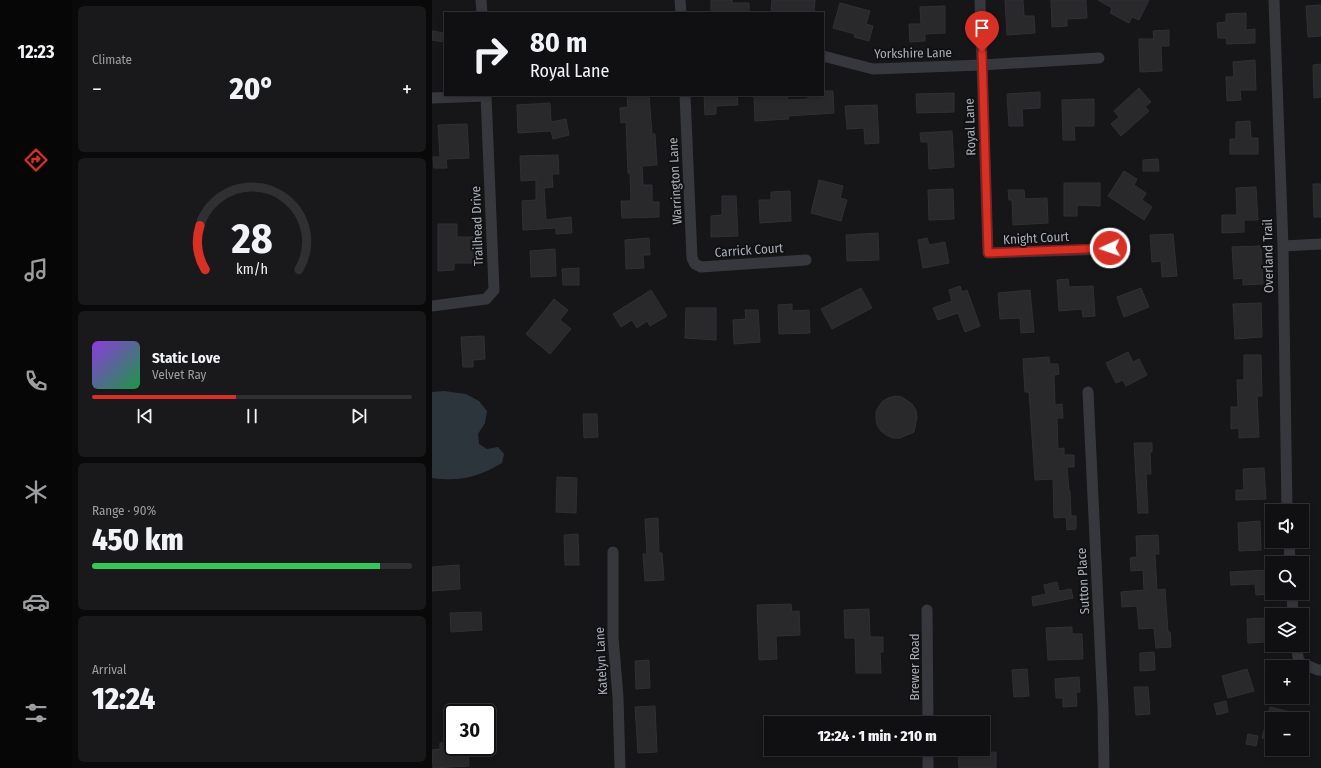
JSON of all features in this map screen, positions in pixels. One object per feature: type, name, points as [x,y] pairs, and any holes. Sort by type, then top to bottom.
[{"type":"street","points":[[481,0],[482,12]]},
{"type":"street","points":[[680,0],[681,12]]},
{"type":"street","name":"Royal Lane","points":[[980,0],[988,253]]},
{"type":"street","name":"Overland Trail","points":[[1274,0],[1283,246],[1287,504]]},
{"type":"street","name":"Yorkshire Lane","points":[[824,56],[873,69],[982,65],[1099,58]]},
{"type":"street","points":[[432,98],[468,96]]},
{"type":"street","name":"Trailhead Drive","points":[[432,306],[486,299],[494,290],[486,96]]},
{"type":"street","name":"Warrington Lane","points":[[685,96],[692,258],[694,264]]},
{"type":"street","points":[[1283,246],[1321,244]]},
{"type":"street","name":"Knight Court","points":[[988,253],[1110,248]]},
{"type":"street","name":"Carrick Court","points":[[694,264],[701,267],[806,260]]},
{"type":"street","name":"Sutton Place","points":[[1088,392],[1103,707],[1104,768]]},
{"type":"street","name":"Katelyn Lane","points":[[613,552],[612,637],[618,697],[620,768]]},
{"type":"street","name":"Brewer Road","points":[[927,610],[928,716]]},
{"type":"street","points":[[1297,652],[1299,662],[1321,670]]},
{"type":"street","points":[[928,756],[928,768]]},
{"type":"shaded area","points":[[444,391],[466,394],[479,401],[487,411],[485,423],[478,434],[479,444],[487,449],[498,447],[504,454],[502,463],[485,472],[460,479],[432,478],[432,392]]},
{"type":"building","points":[[711,0],[732,0],[732,3],[749,3],[749,12],[711,12]]},
{"type":"building","points":[[772,0],[815,0],[814,12],[778,12],[771,10]]},
{"type":"building","points":[[1005,0],[1023,0],[1024,16],[1034,16],[1035,33],[1007,35]]},
{"type":"building","points":[[1051,0],[1086,0],[1087,18],[1067,19],[1067,26],[1052,27]]},
{"type":"building","points":[[1098,0],[1149,0],[1139,20],[1132,17],[1129,23],[1110,13],[1112,8]]},
{"type":"building","points":[[840,3],[870,11],[866,24],[873,26],[869,41],[854,37],[855,34],[833,28]]},
{"type":"building","points":[[1321,5],[1321,36],[1308,37],[1306,6]]},
{"type":"building","points":[[945,6],[945,33],[925,34],[925,41],[910,42],[909,24],[921,24],[920,7]]},
{"type":"building","points":[[1246,13],[1246,30],[1255,29],[1255,43],[1227,44],[1226,38],[1218,38],[1217,23],[1226,22],[1226,14]]},
{"type":"building","points":[[1169,30],[1169,46],[1161,46],[1162,71],[1140,72],[1139,39],[1154,39],[1153,31]]},
{"type":"building","points":[[432,31],[444,33],[444,42],[432,40]]},
{"type":"building","points":[[1255,60],[1256,90],[1240,90],[1241,100],[1227,101],[1226,77],[1234,77],[1233,62]]},
{"type":"building","points":[[1321,64],[1321,97],[1314,98],[1313,65]]},
{"type":"building","points":[[1139,88],[1151,102],[1145,107],[1149,111],[1121,136],[1111,124],[1119,117],[1114,111]]},
{"type":"building","points":[[824,91],[833,91],[834,113],[788,116],[789,119],[755,121],[754,96],[787,96],[788,100],[808,99],[808,96],[824,96]]},
{"type":"building","points":[[1040,92],[1040,108],[1022,109],[1023,126],[1009,126],[1007,94]]},
{"type":"building","points":[[954,93],[954,112],[917,113],[916,94]]},
{"type":"building","points":[[627,96],[649,96],[652,134],[655,134],[657,165],[642,166],[643,185],[652,185],[652,202],[659,202],[659,217],[622,218],[621,201],[631,201],[630,173],[628,173],[626,122],[621,123],[620,108],[628,107]]},
{"type":"building","points":[[704,96],[737,96],[738,105],[716,106],[716,114],[705,115]]},
{"type":"building","points":[[1094,99],[1094,126],[1074,126],[1075,140],[1063,140],[1062,100]]},
{"type":"building","points":[[550,103],[551,122],[566,119],[569,135],[553,139],[551,131],[518,133],[517,105]]},
{"type":"building","points":[[877,105],[879,143],[865,144],[864,128],[847,129],[845,106]]},
{"type":"building","points":[[1250,121],[1251,138],[1258,138],[1258,154],[1230,154],[1230,139],[1236,139],[1236,122]]},
{"type":"building","points":[[467,124],[469,158],[446,159],[447,168],[434,168],[433,157],[440,157],[438,125]]},
{"type":"building","points":[[952,131],[954,167],[929,169],[928,142],[921,142],[920,133]]},
{"type":"building","points":[[558,155],[559,174],[552,174],[553,187],[544,188],[546,220],[571,217],[572,233],[556,234],[556,228],[523,230],[522,201],[536,200],[536,180],[521,181],[520,156]]},
{"type":"building","points":[[1158,159],[1159,171],[1143,171],[1143,160]]},
{"type":"building","points":[[1124,171],[1137,179],[1134,185],[1146,193],[1142,200],[1152,207],[1144,220],[1108,196]]},
{"type":"building","points":[[819,180],[843,186],[840,198],[847,200],[841,221],[811,213]]},
{"type":"building","points":[[1064,183],[1100,183],[1100,206],[1077,205],[1077,216],[1064,216]]},
{"type":"building","points":[[1313,184],[1321,184],[1321,217],[1314,217]]},
{"type":"building","points":[[1256,187],[1258,220],[1244,220],[1244,232],[1222,233],[1222,215],[1237,215],[1236,188]]},
{"type":"building","points":[[953,189],[954,219],[929,220],[928,190]]},
{"type":"building","points":[[1008,190],[1024,190],[1025,199],[1047,198],[1048,223],[1013,225],[1012,200],[1009,200]]},
{"type":"building","points":[[790,191],[791,221],[760,223],[759,200],[771,200],[771,192]]},
{"type":"building","points":[[722,196],[736,196],[738,236],[711,237],[711,216],[722,215]]},
{"type":"building","points":[[438,224],[457,224],[457,237],[474,237],[474,263],[454,263],[454,270],[438,271]]},
{"type":"building","points":[[878,233],[879,260],[847,261],[846,235]]},
{"type":"building","points":[[1173,234],[1177,276],[1162,277],[1161,261],[1152,262],[1150,235]]},
{"type":"building","points":[[649,238],[650,255],[643,255],[644,268],[626,269],[625,240]]},
{"type":"building","points":[[927,238],[929,245],[945,242],[949,263],[923,268],[918,240]]},
{"type":"building","points":[[1261,246],[1263,284],[1243,285],[1243,278],[1234,279],[1232,247]]},
{"type":"building","points":[[555,249],[556,276],[531,277],[530,251]]},
{"type":"building","points":[[579,268],[579,285],[563,285],[562,269]]},
{"type":"building","points":[[1068,279],[1069,287],[1093,286],[1095,316],[1083,317],[1082,309],[1059,311],[1057,280]]},
{"type":"building","points":[[960,286],[962,292],[967,290],[980,326],[965,332],[958,313],[938,320],[933,308],[952,301],[949,290]]},
{"type":"building","points":[[861,288],[872,308],[832,329],[821,309]]},
{"type":"building","points":[[1141,288],[1149,307],[1124,317],[1117,297]]},
{"type":"building","points":[[651,290],[667,316],[650,326],[647,321],[637,328],[632,320],[621,327],[613,314]]},
{"type":"building","points":[[1030,290],[1034,332],[1021,333],[1020,318],[1000,319],[998,293]]},
{"type":"building","points":[[554,299],[568,310],[560,320],[571,329],[550,354],[526,334]]},
{"type":"building","points":[[1261,303],[1262,337],[1235,339],[1233,304]]},
{"type":"building","points":[[792,304],[792,311],[809,310],[810,333],[779,334],[778,305]]},
{"type":"building","points":[[686,308],[716,308],[716,340],[685,338]]},
{"type":"building","points":[[745,310],[758,310],[760,342],[734,344],[733,320],[746,319]]},
{"type":"building","points":[[484,336],[485,359],[473,360],[473,367],[463,367],[461,337]]},
{"type":"building","points":[[1128,352],[1133,362],[1139,359],[1147,375],[1126,386],[1123,380],[1116,383],[1106,363]]},
{"type":"building","points":[[1244,355],[1261,355],[1262,396],[1257,396],[1259,437],[1239,438],[1239,428],[1231,429],[1231,407],[1238,407],[1237,380],[1244,380]]},
{"type":"building","points":[[1049,357],[1050,364],[1058,364],[1059,374],[1054,375],[1055,405],[1062,404],[1063,418],[1057,418],[1058,449],[1064,448],[1064,455],[1074,455],[1074,467],[1067,467],[1071,516],[1076,516],[1076,529],[1067,530],[1066,517],[1054,518],[1053,479],[1035,480],[1029,392],[1025,392],[1023,359]]},
{"type":"building","points":[[895,396],[902,397],[912,404],[916,410],[917,417],[914,432],[900,438],[893,438],[886,435],[877,425],[876,419],[876,412],[883,401]]},
{"type":"building","points":[[583,414],[597,414],[598,437],[584,438]]},
{"type":"building","points":[[1134,443],[1152,443],[1152,452],[1150,452],[1151,474],[1146,474],[1148,513],[1138,513]]},
{"type":"building","points":[[1264,468],[1266,499],[1236,500],[1236,490],[1244,490],[1243,469]]},
{"type":"building","points":[[557,477],[577,478],[576,513],[556,512]]},
{"type":"building","points":[[658,518],[659,553],[662,553],[664,580],[645,581],[643,554],[647,554],[645,519]]},
{"type":"building","points":[[1260,521],[1261,550],[1239,551],[1238,523]]},
{"type":"building","points":[[578,534],[579,565],[565,565],[564,535]]},
{"type":"building","points":[[1158,535],[1159,554],[1155,554],[1157,590],[1165,589],[1168,632],[1170,632],[1171,647],[1156,648],[1154,628],[1139,629],[1137,606],[1122,607],[1121,592],[1144,590],[1143,570],[1131,571],[1130,558],[1137,557],[1136,536]]},
{"type":"building","points":[[459,565],[460,589],[432,591],[432,567]]},
{"type":"building","points":[[1265,570],[1265,594],[1256,595],[1255,584],[1231,585],[1230,572]]},
{"type":"building","points":[[1057,582],[1059,591],[1071,589],[1073,598],[1033,606],[1032,597],[1046,594],[1044,585]]},
{"type":"building","points":[[791,604],[792,612],[799,611],[800,635],[776,636],[777,659],[759,660],[757,605]]},
{"type":"building","points":[[869,609],[870,637],[883,637],[883,652],[880,652],[881,673],[856,673],[855,638],[845,638],[844,610]]},
{"type":"building","points":[[481,612],[482,630],[451,632],[450,613]]},
{"type":"building","points":[[1264,618],[1265,642],[1248,643],[1247,619]]},
{"type":"building","points":[[1072,627],[1072,634],[1082,634],[1083,659],[1048,660],[1046,628]]},
{"type":"building","points":[[1154,652],[1155,670],[1140,671],[1140,653]]},
{"type":"building","points":[[649,660],[650,688],[636,689],[635,661]]},
{"type":"building","points":[[1027,669],[1029,696],[1014,697],[1012,670]]},
{"type":"building","points":[[1247,669],[1254,691],[1228,698],[1222,676]]},
{"type":"building","points":[[1079,677],[1080,692],[1076,692],[1077,706],[1063,707],[1063,698],[1056,698],[1055,679]]},
{"type":"building","points":[[1134,687],[1148,687],[1150,714],[1136,715]]},
{"type":"building","points":[[1226,701],[1228,712],[1217,715],[1214,704]]},
{"type":"building","points":[[655,706],[657,752],[638,753],[635,707]]},
{"type":"building","points":[[1270,707],[1290,712],[1269,712]]},
{"type":"building","points":[[1265,726],[1265,739],[1262,738]]},
{"type":"building","points":[[1248,734],[1258,736],[1256,746],[1246,744]]},
{"type":"building","points":[[440,743],[444,743],[444,756],[468,756],[469,766],[433,768],[432,750],[440,749]]},
{"type":"building","points":[[990,752],[996,752],[996,768],[959,768],[958,756],[990,756]]},
{"type":"route","points":[[982,52],[988,253],[998,254],[1110,248]]}]
